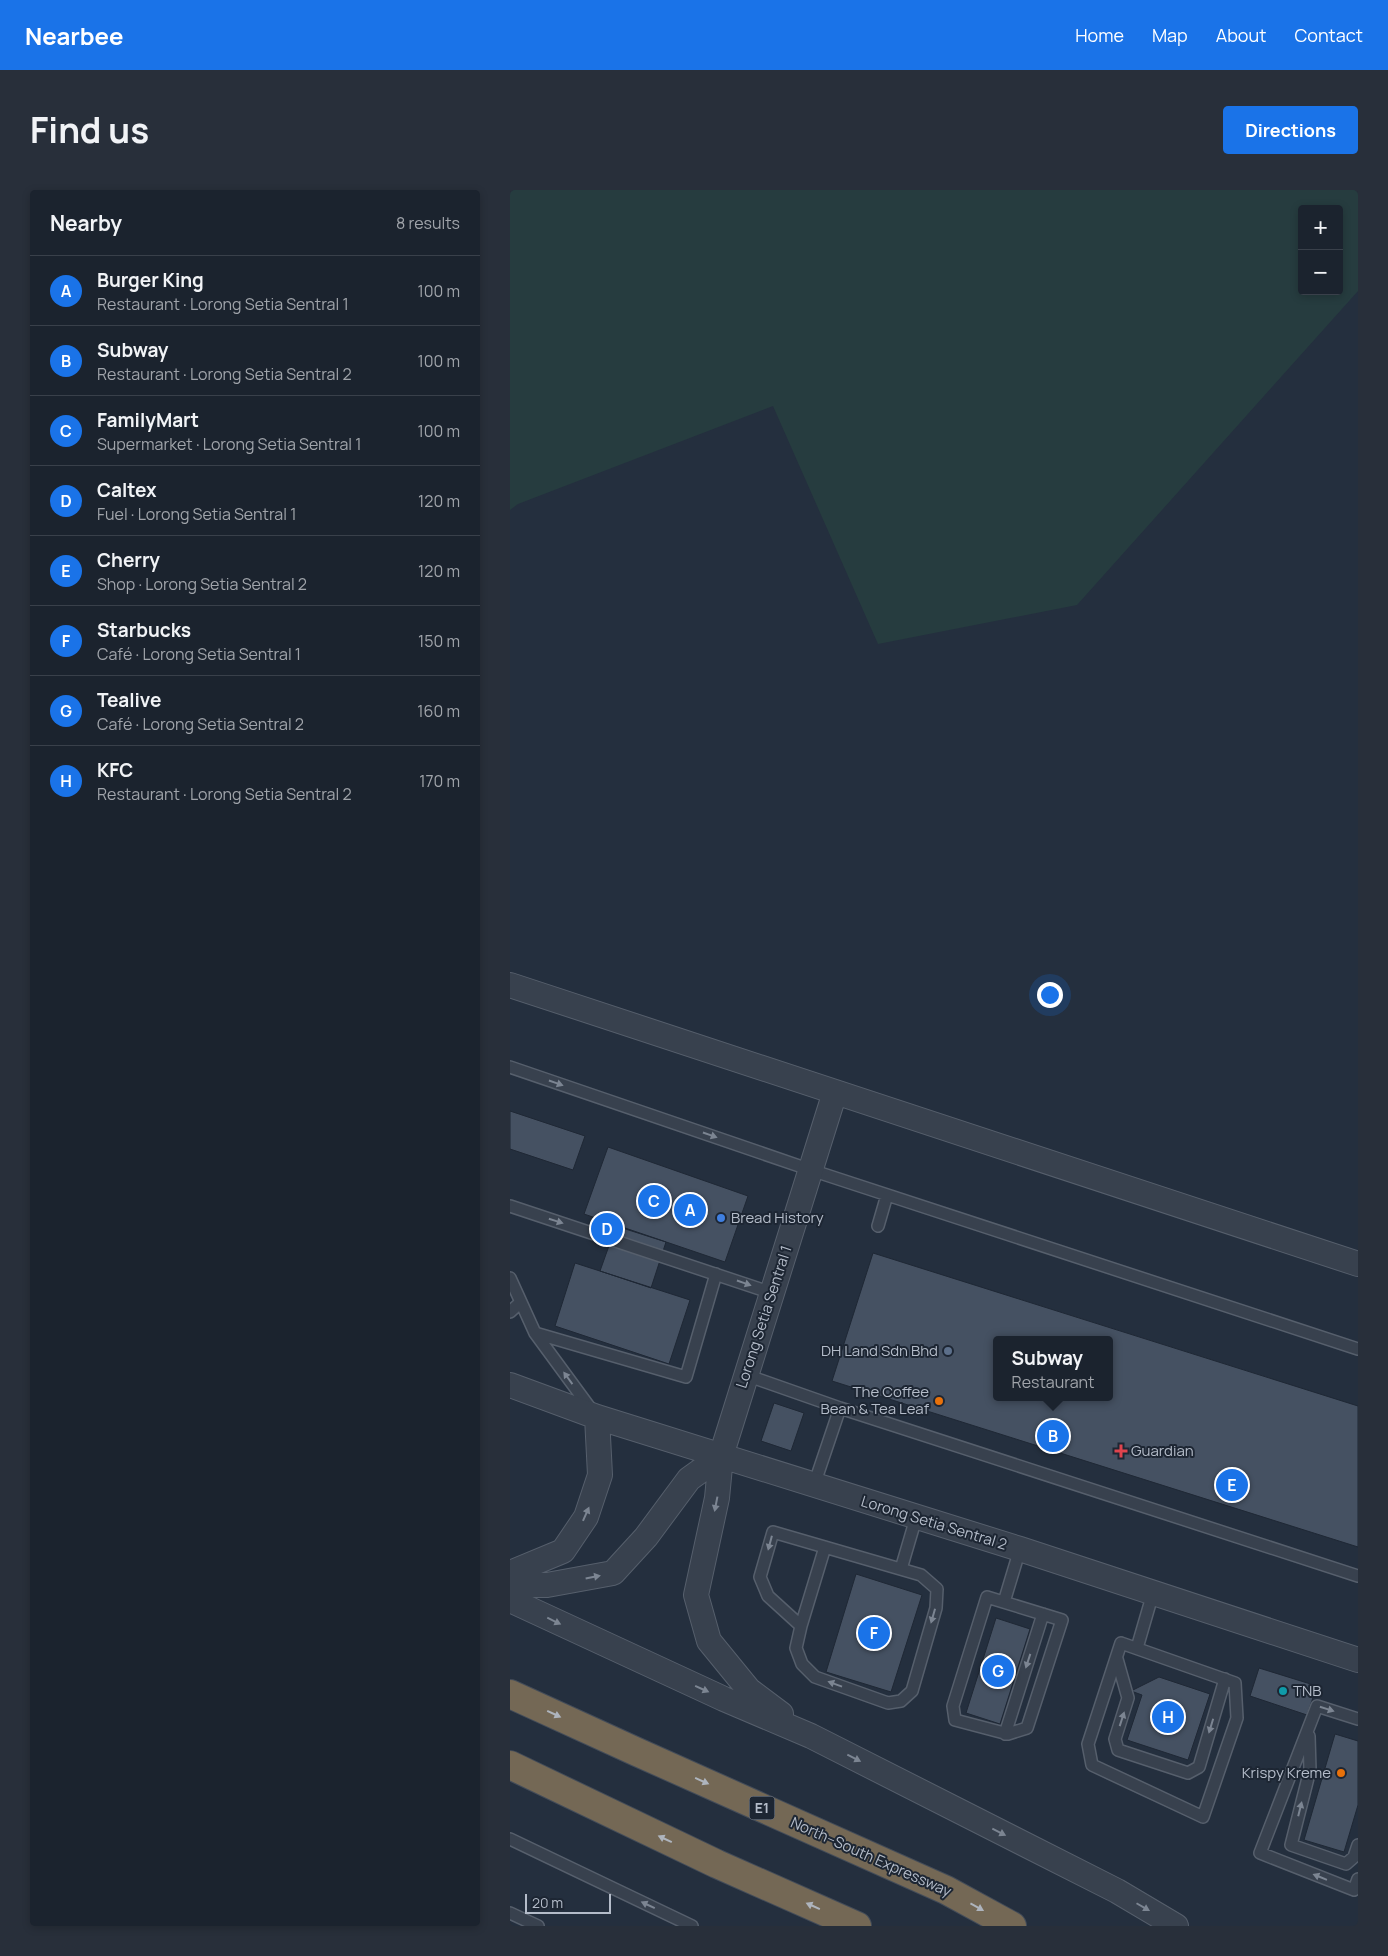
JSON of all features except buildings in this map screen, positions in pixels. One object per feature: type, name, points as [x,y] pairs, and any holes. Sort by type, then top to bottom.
[{"type":"highway","name":"North–South Expressway","points":[[510,1694],[946,1890],[1012,1926]]},
{"type":"highway","points":[[510,1765],[718,1864],[857,1926]]},
{"type":"street","points":[[510,985],[1358,1264]]},
{"type":"street","name":"Lorong Setia Sentral 1","points":[[811,1736],[750,1690],[709,1641],[696,1595],[717,1498],[721,1456],[836,1092]]},
{"type":"street","name":"Lorong Setia Sentral 2","points":[[510,1385],[597,1417],[1020,1549],[1358,1660]]},
{"type":"street","points":[[510,1572],[563,1551],[586,1517],[600,1475],[597,1417]]},
{"type":"street","points":[[510,1585],[547,1585],[613,1573],[646,1537],[689,1479],[721,1456]]},
{"type":"street","points":[[510,1600],[698,1688],[811,1736],[1117,1892],[1176,1926]]},
{"type":"lane","points":[[510,1067],[811,1170],[1358,1349]]},
{"type":"lane","points":[[878,1226],[887,1195]]},
{"type":"lane","points":[[510,1206],[772,1293]]},
{"type":"lane","points":[[536,1333],[686,1377],[716,1274]]},
{"type":"lane","points":[[510,1278],[536,1333],[597,1417]]},
{"type":"lane","points":[[510,1312],[522,1302]]},
{"type":"lane","points":[[746,1375],[840,1408],[1358,1576]]},
{"type":"lane","points":[[814,1486],[840,1408]]},
{"type":"lane","points":[[901,1569],[916,1518]]},
{"type":"lane","points":[[801,1626],[768,1596],[760,1577],[773,1532],[825,1547],[901,1569],[921,1575],[937,1589],[936,1608],[912,1691],[901,1701],[888,1704],[814,1677],[802,1664],[796,1648],[825,1547]]},
{"type":"lane","points":[[1004,1602],[1020,1549]]},
{"type":"lane","points":[[1137,1648],[1153,1593]]},
{"type":"lane","points":[[987,1597],[1004,1602],[1062,1620],[1027,1728],[1008,1734],[955,1720],[953,1706],[987,1597]]},
{"type":"lane","points":[[1005,1734],[1043,1614]]},
{"type":"lane","points":[[1121,1643],[1236,1683],[1237,1718],[1203,1817],[1092,1765],[1088,1744],[1116,1659],[1121,1643]]},
{"type":"lane","points":[[1116,1659],[1128,1698],[1115,1739],[1118,1750],[1188,1773],[1199,1767],[1225,1679]]},
{"type":"lane","points":[[1358,1719],[1318,1706],[1260,1853],[1354,1890],[1358,1879]]},
{"type":"lane","points":[[1309,1730],[1310,1770],[1291,1845],[1346,1864],[1354,1857],[1358,1845]]},
{"type":"lane","points":[[510,1840],[692,1926]]},
{"type":"lane","points":[[510,1913],[538,1926]]},
{"type":"green space","points":[[510,190],[1358,190],[1358,291],[1077,605],[878,644],[773,406],[518,504],[510,510]]},
{"type":"place","name":"FamilyMart","points":[[654,1201]]},
{"type":"place","name":"Burger King","points":[[690,1210]]},
{"type":"place","name":"Bread History","points":[[721,1218]]},
{"type":"place","name":"Caltex","points":[[607,1229]]},
{"type":"place","name":"DH Land Sdn Bhd","points":[[948,1351]]},
{"type":"place","name":"The Coffee Bean & Tea Leaf","points":[[939,1401]]},
{"type":"place","name":"Subway","points":[[1053,1436]]},
{"type":"place","name":"Guardian","points":[[1121,1451]]},
{"type":"place","name":"Cherry","points":[[1232,1485]]},
{"type":"place","name":"Starbucks","points":[[874,1633]]},
{"type":"place","name":"Tealive","points":[[998,1671]]},
{"type":"place","name":"TNB","points":[[1283,1691]]},
{"type":"place","name":"KFC","points":[[1168,1717]]},
{"type":"place","name":"Krispy Kreme","points":[[1341,1773]]}]
